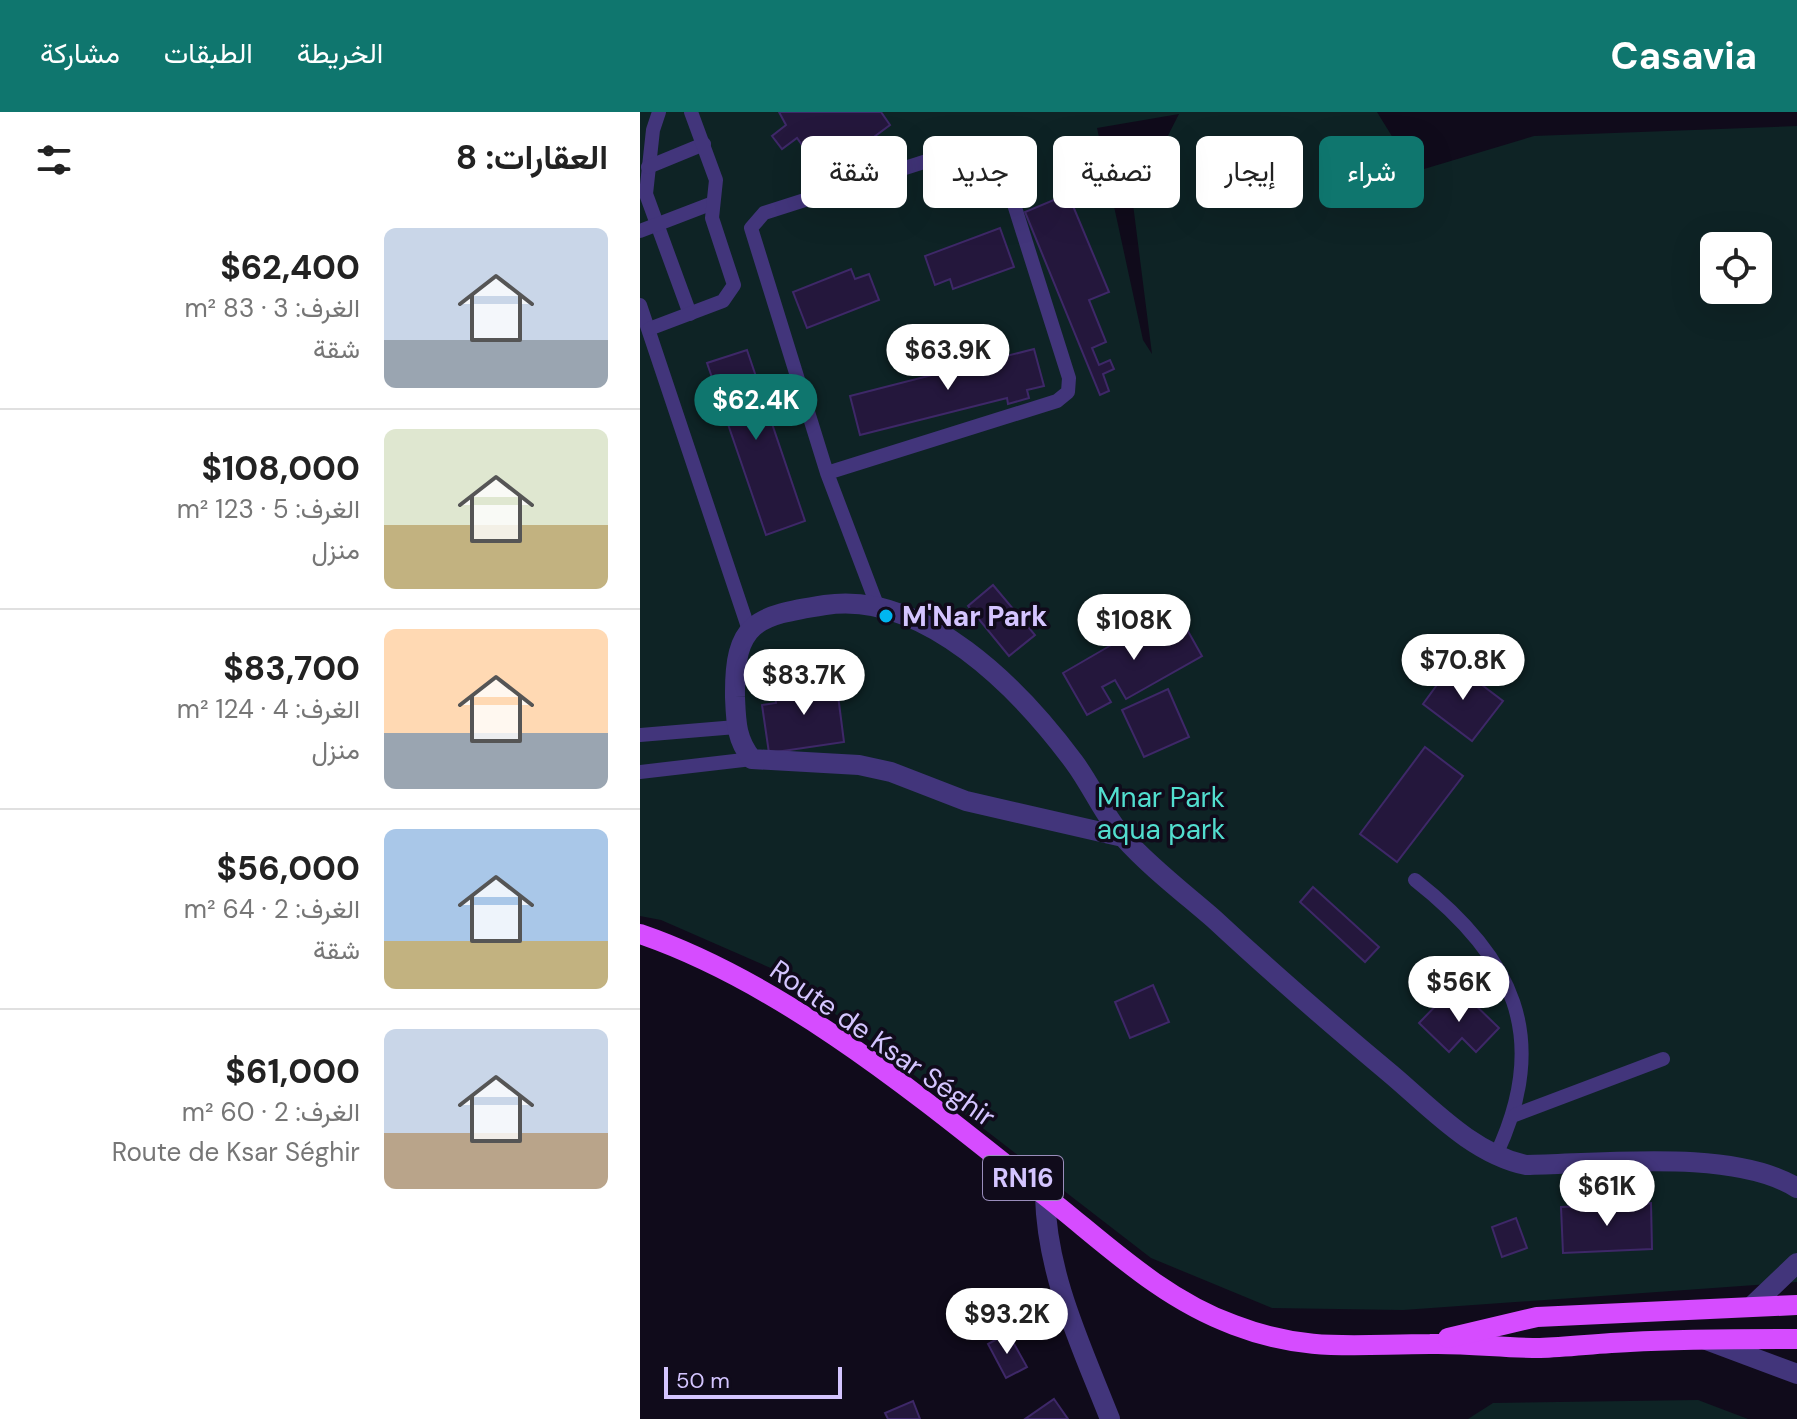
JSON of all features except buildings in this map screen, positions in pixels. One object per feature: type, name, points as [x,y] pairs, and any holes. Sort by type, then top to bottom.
[{"type":"main road","name":"Route de Ksar Séghir","points":[[640,934],[691,952],[763,990],[946,1118],[1163,1290],[1234,1325],[1273,1338],[1325,1347],[1429,1344]]},
{"type":"main road","name":"RN16","points":[[1429,1344],[1537,1317],[1797,1305]]},
{"type":"main road","name":"RN16","points":[[1429,1344],[1543,1348],[1797,1339]]},
{"type":"street","points":[[1123,837],[966,801],[891,772],[859,765],[752,759],[736,727],[735,662],[739,643],[749,630],[769,619],[838,603],[877,605],[906,615],[961,648],[1017,691],[1076,765],[1123,837],[1300,998],[1451,1124],[1496,1155],[1526,1165],[1689,1163],[1752,1169],[1794,1189]]},
{"type":"street","points":[[1045,1196],[1046,1234],[1052,1263],[1074,1336],[1110,1419]]},
{"type":"street","points":[[1753,1305],[1797,1263]]},
{"type":"street","points":[[1706,1340],[1797,1374]]},
{"type":"lane","points":[[659,112],[646,194],[690,314]]},
{"type":"lane","points":[[649,329],[728,298],[734,285],[712,218],[716,180],[691,112]]},
{"type":"lane","points":[[648,167],[704,144]]},
{"type":"lane","points":[[827,473],[1057,401],[1068,392],[1069,378],[1004,172],[996,151],[990,146],[977,145],[885,174],[764,213],[753,221],[752,235],[827,473],[877,605]]},
{"type":"lane","points":[[640,231],[713,203]]},
{"type":"lane","points":[[640,305],[749,630]]},
{"type":"lane","points":[[640,735],[736,727]]},
{"type":"lane","points":[[640,772],[752,759]]},
{"type":"lane","points":[[1415,880],[1455,912],[1502,976],[1522,1033],[1523,1052],[1515,1115],[1496,1155]]},
{"type":"lane","points":[[1515,1115],[1663,1059]]},
{"type":"green space","name":"Mnar Park aqua park","points":[[640,112],[1377,112],[1392,136],[1319,136],[1319,208],[1424,208],[1424,169],[1534,136],[1797,126],[1797,1282],[1403,1310],[1272,1308],[1151,1258],[782,973],[661,920],[640,916]],"holes":[[[1179,114],[1168,136],[1180,136],[1180,208],[1134,208],[1152,354],[1143,340],[1114,208],[1053,208],[1053,136],[1099,136],[1097,128]]]},
{"type":"green space","points":[[1698,1400],[1748,1419],[1468,1419],[1493,1403]]},
{"type":"place","name":"M'Nar Park","points":[[886,616]]}]
